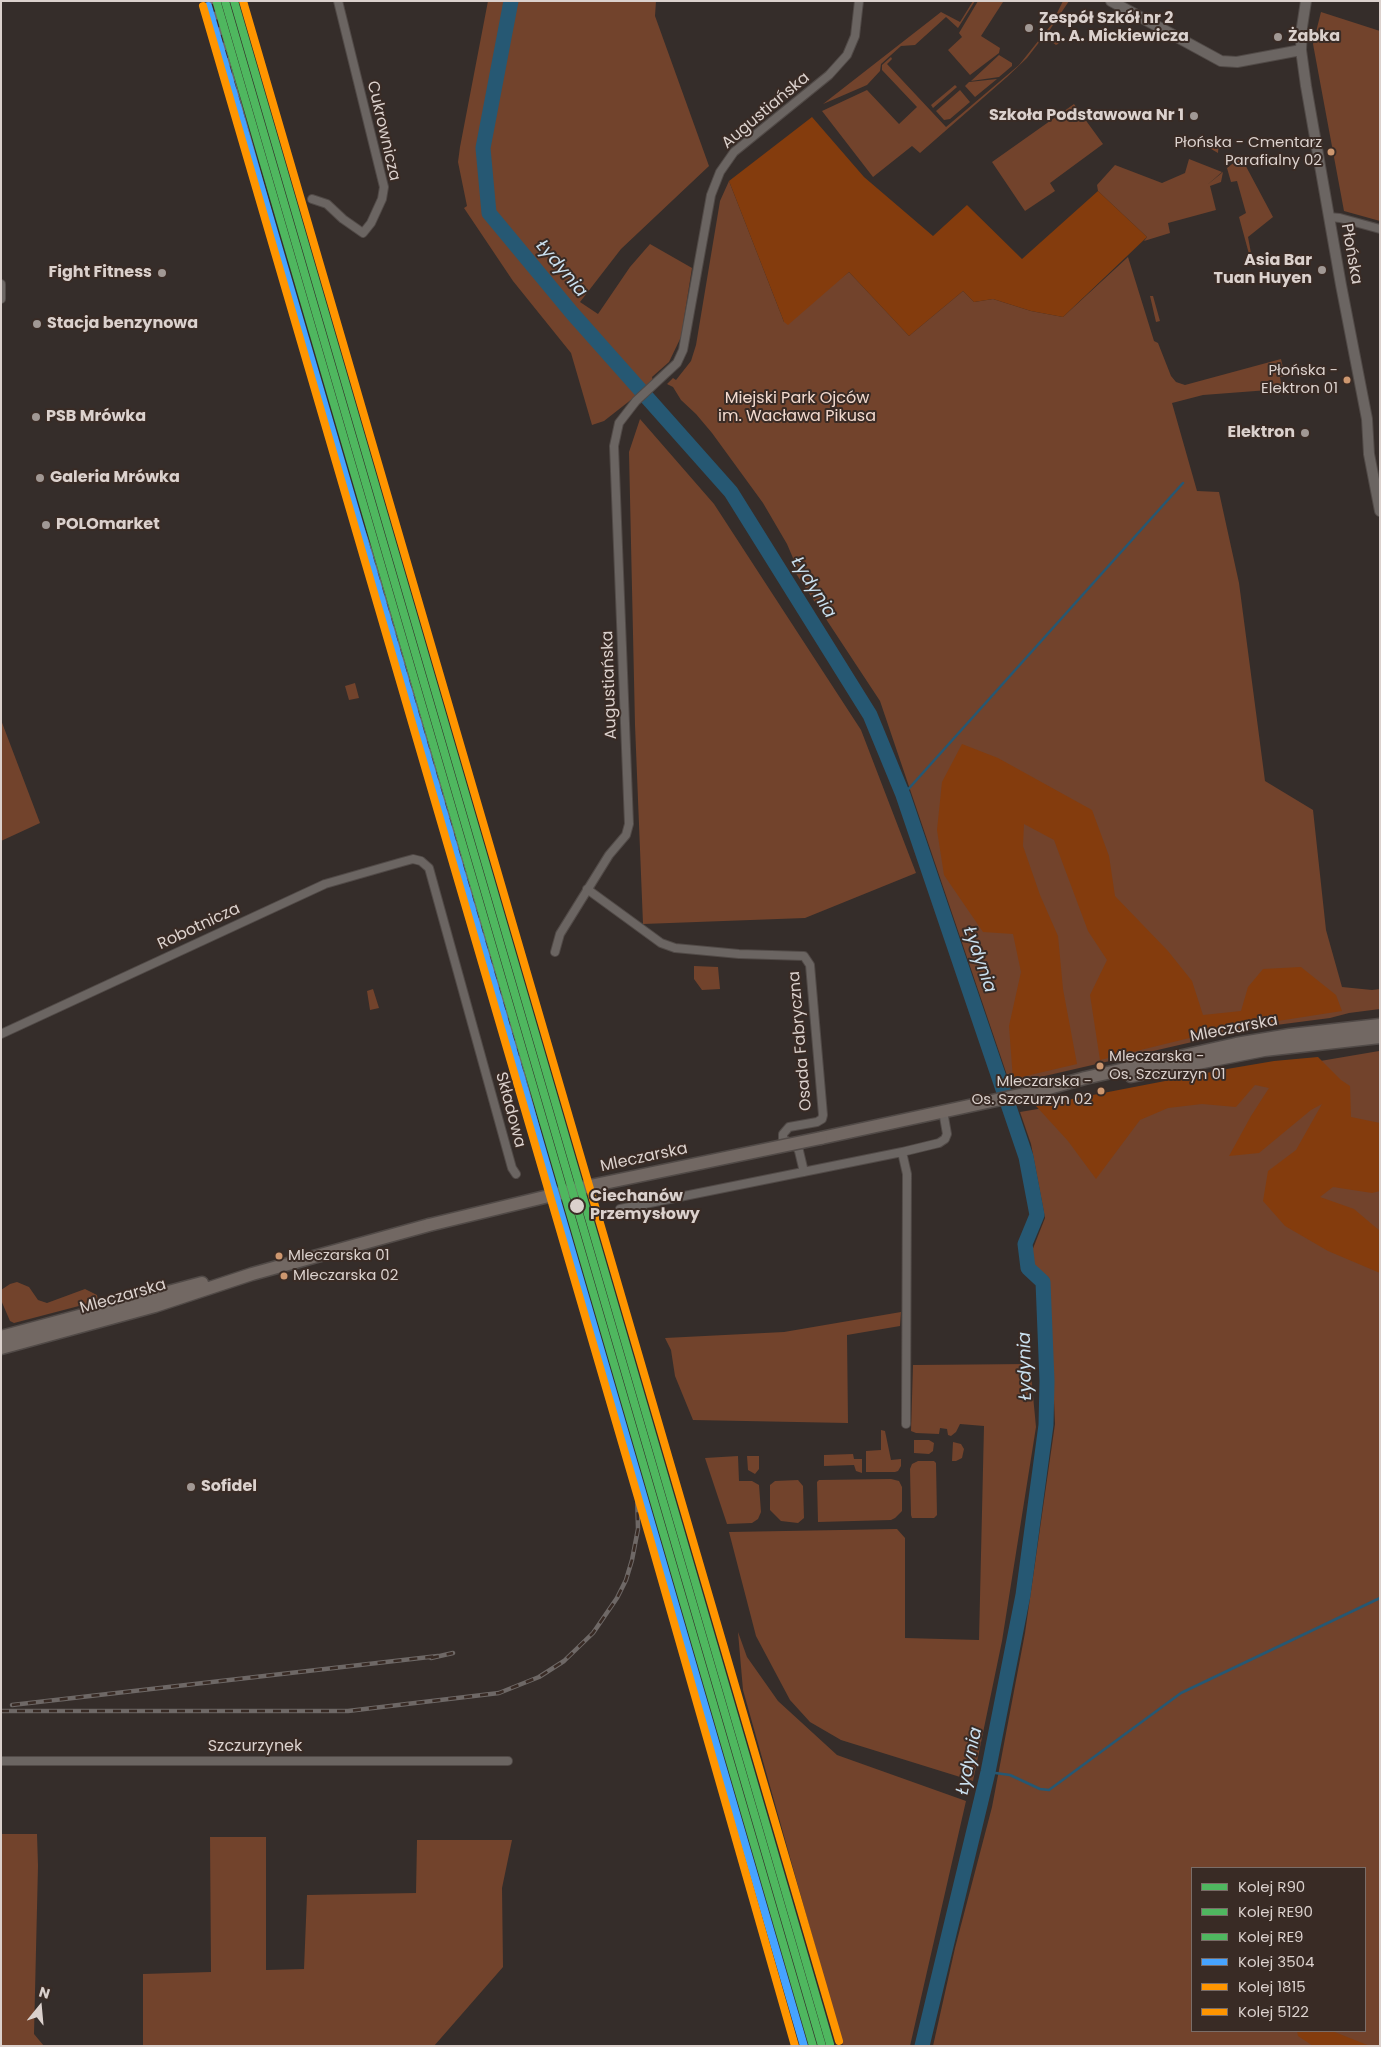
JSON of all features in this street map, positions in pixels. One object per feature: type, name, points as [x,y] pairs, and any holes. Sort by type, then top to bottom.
[{"type":"main road","name":"Mleczarska","points":[[2,1345],[155,1306],[252,1274],[429,1225],[590,1186],[1021,1095],[1085,1078],[1236,1044],[1380,1024]]},
{"type":"main road","name":"Mleczarska","points":[[1038,1091],[1164,1070],[1264,1050],[1380,1036]]},
{"type":"street","name":"Cukrownicza","points":[[312,199],[327,204],[343,219],[363,233],[371,223],[382,199],[384,187],[338,1]]},
{"type":"street","name":"Augustiańska","points":[[555,952],[560,934],[608,855],[626,835],[629,824],[614,446],[620,423],[636,401],[677,363],[683,350],[711,195],[720,172],[734,152],[829,76],[848,55],[855,36],[859,1]]},
{"type":"street","points":[[1111,1],[1221,61],[1237,62],[1301,50]]},
{"type":"street","name":"Płońska","points":[[1306,1],[1301,50],[1329,217],[1367,419],[1369,454],[1380,511]]},
{"type":"street","points":[[1329,217],[1340,218],[1380,229]]},
{"type":"street","points":[[1,284],[1,299]]},
{"type":"street","name":"Robotnicza","points":[[1,1034],[325,884],[413,859]]},
{"type":"street","name":"Składowa","points":[[413,859],[421,861],[429,868],[512,1168],[516,1174]]},
{"type":"street","name":"Osada Fabryczna","points":[[587,889],[661,943],[675,948],[739,954],[804,956],[810,965],[823,1115],[822,1119],[818,1122],[789,1127],[784,1130],[783,1134],[784,1139],[799,1150],[804,1172]]},
{"type":"street","points":[[620,1209],[939,1143],[945,1139],[947,1134],[943,1111]]},
{"type":"street","points":[[902,1152],[906,1174],[906,1424]]},
{"type":"street","name":"Szczurzynek","points":[[1,1761],[508,1761]]},
{"type":"green space","points":[[488,1],[656,1],[655,16],[709,166],[621,249],[580,302],[598,314],[630,267],[650,244],[692,268],[681,337],[669,362],[652,377],[654,385],[636,401],[632,399],[604,421],[592,425],[571,353],[513,281],[464,208],[467,206],[458,162]]},
{"type":"green space","points":[[973,1],[975,1],[958,28],[946,17],[915,45],[901,46],[881,64],[880,71],[867,85],[823,104],[941,12],[960,22]]},
{"type":"green space","points":[[978,1],[1003,2],[981,36],[1000,48],[999,53],[970,75],[948,50],[962,37],[959,33]]},
{"type":"green space","points":[[1063,1],[1069,1],[1049,31],[1061,39],[1058,44],[1056,45],[1044,36],[1027,58],[1007,77],[920,153],[912,146],[873,177],[822,111],[867,90],[899,124],[917,107],[882,70],[882,65],[891,57],[892,59],[887,64],[946,127],[1019,65],[1051,25]]},
{"type":"green space","points":[[1321,12],[1380,31],[1380,221],[1344,211],[1313,44]]},
{"type":"green space","points":[[999,55],[1012,63],[1012,66],[999,77],[971,81]]},
{"type":"green space","points":[[997,79],[975,97],[965,86],[969,82]]},
{"type":"green space","points":[[955,85],[957,87],[933,108],[931,105]]},
{"type":"green space","points":[[960,90],[970,102],[950,119],[944,120],[936,111]]},
{"type":"green space","points":[[1074,104],[1103,144],[1050,183],[1055,191],[1025,211],[992,162]]},
{"type":"green space","points":[[1208,138],[1219,140],[1218,153],[1206,146]]},
{"type":"green space","points":[[1241,157],[1273,217],[1248,237],[1251,253],[1249,254],[1239,217],[1246,213],[1237,181],[1231,182],[1227,168]]},
{"type":"green space","points":[[1189,159],[1222,172],[1207,185],[1223,172],[1221,182],[1210,186],[1216,210],[1168,223],[1170,233],[1144,241],[1147,237],[1098,191],[1097,185],[1115,165],[1162,183],[1185,173]]},
{"type":"green space","name":"Miejski Park Ojców im. Wacława Pikusa","points":[[729,181],[784,322],[849,272],[909,336],[963,291],[974,302],[993,299],[1031,311],[1063,317],[1128,257],[1154,341],[1158,343],[1171,376],[1176,382],[1185,385],[1281,359],[1285,376],[1280,377],[1282,389],[1203,395],[1172,403],[1197,491],[1219,492],[1239,583],[1265,781],[1313,810],[1326,930],[1342,987],[1380,989],[1380,1009],[1349,1013],[1330,1018],[1253,1028],[1010,1084],[880,701],[795,572],[796,565],[787,544],[763,503],[712,433],[681,400],[673,387],[667,384],[673,378],[676,380],[691,361],[696,345],[720,201]]},
{"type":"green space","points":[[1150,296],[1153,296],[1160,321],[1156,322]]},
{"type":"green space","points":[[640,419],[714,504],[861,730],[916,873],[805,918],[643,924],[635,725],[629,452]]},
{"type":"green space","points":[[355,683],[359,698],[349,700],[345,686]]},
{"type":"green space","points":[[1,720],[40,823],[1,841]]},
{"type":"green space","points":[[694,966],[718,967],[720,989],[702,990],[694,979]]},
{"type":"green space","points":[[373,989],[379,1008],[370,1010],[367,991]]},
{"type":"green space","points":[[1379,1051],[1380,2046],[933,2046],[955,1948],[992,1807],[1025,1633],[1055,1424],[1049,1278],[1034,1268],[1032,1251],[1045,1218],[1031,1144],[1020,1112]]},
{"type":"green space","points":[[17,1282],[29,1287],[38,1300],[47,1303],[85,1289],[97,1295],[98,1301],[14,1323],[10,1321],[1,1300],[1,1290]]},
{"type":"green space","points":[[901,1312],[900,1326],[847,1335],[848,1423],[693,1420],[675,1376],[671,1350],[665,1338],[784,1332]]},
{"type":"green space","points":[[1030,1364],[1036,1427],[1002,1641],[973,1781],[841,1740],[810,1722],[790,1700],[756,1636],[729,1532],[897,1529],[905,1538],[905,1638],[979,1640],[984,1426],[960,1424],[956,1432],[951,1436],[948,1435],[947,1429],[940,1428],[939,1434],[911,1431],[913,1365]]},
{"type":"green space","points":[[881,1430],[885,1431],[891,1460],[901,1459],[901,1466],[895,1472],[866,1472],[866,1451],[881,1450]]},
{"type":"green space","points":[[914,1440],[929,1440],[934,1443],[933,1451],[929,1454],[914,1453]]},
{"type":"green space","points":[[953,1442],[961,1444],[964,1449],[962,1458],[956,1461],[952,1461]]},
{"type":"green space","points":[[853,1454],[854,1459],[862,1459],[862,1473],[856,1471],[854,1465],[824,1466],[824,1455]]},
{"type":"green space","points":[[738,1456],[739,1481],[752,1481],[759,1485],[761,1512],[758,1519],[752,1523],[727,1524],[705,1458]]},
{"type":"green space","points":[[747,1456],[759,1456],[759,1469],[755,1474],[748,1470]]},
{"type":"green space","points":[[918,1461],[934,1461],[936,1463],[937,1515],[934,1518],[912,1518],[911,1515],[910,1469],[912,1464]]},
{"type":"green space","points":[[891,1479],[899,1481],[902,1487],[902,1511],[895,1518],[891,1520],[818,1522],[817,1482],[819,1480]]},
{"type":"green space","points":[[798,1480],[803,1486],[804,1518],[798,1523],[781,1521],[770,1510],[770,1485],[775,1481]]},
{"type":"green space","points":[[738,1632],[747,1657],[778,1701],[837,1755],[966,1801],[910,2046],[843,2046],[743,1690]]},
{"type":"green space","points":[[1,1834],[37,1834],[34,2034],[44,2046],[1,2046]]},
{"type":"green space","points":[[210,1837],[266,1837],[266,1970],[304,1969],[307,1895],[416,1893],[417,1840],[512,1840],[502,1888],[503,1967],[434,2046],[143,2046],[143,1974],[211,1972]]},
{"type":"shaded area","points":[[812,117],[864,177],[933,236],[967,205],[1022,259],[1098,191],[1147,237],[1063,317],[1031,311],[993,299],[974,302],[963,291],[909,336],[849,272],[788,325],[784,322],[729,181]]},
{"type":"shaded area","points":[[962,744],[998,758],[1092,810],[1109,856],[1115,896],[1168,951],[1192,981],[1203,1015],[1241,1011],[1248,987],[1263,969],[1301,967],[1336,995],[1342,1011],[1226,1029],[1100,1060],[1090,995],[1107,960],[1088,931],[1054,840],[1024,824],[1023,846],[1040,895],[1058,936],[1063,989],[1077,1064],[1013,1079],[1009,1026],[1021,972],[1013,934],[983,932],[944,875],[937,830],[942,782]]},
{"type":"shaded area","points":[[1318,1057],[1341,1080],[1350,1086],[1351,1117],[1380,1123],[1380,1191],[1372,1193],[1333,1187],[1320,1197],[1354,1209],[1380,1231],[1380,1273],[1328,1251],[1285,1226],[1263,1201],[1268,1171],[1296,1150],[1322,1104],[1311,1110],[1259,1153],[1229,1156],[1269,1088],[1255,1085],[1236,1107],[1202,1104],[1168,1108],[1140,1120],[1096,1179],[1068,1141],[1036,1106],[1227,1069],[1274,1061]]},
{"type":"shaded area","points":[[1297,2032],[1335,2032],[1370,2046],[1313,2046],[1298,2036]]},
{"type":"waterway","name":"Łydynia","points":[[511,1],[483,148],[489,213],[572,313],[731,492],[870,715],[903,795],[1026,1157],[1037,1215],[1025,1244],[1028,1268],[1043,1282],[1047,1381],[1046,1425],[1023,1595],[988,1772],[922,2046]]},
{"type":"waterway","points":[[903,795],[1183,483]]},
{"type":"waterway","points":[[988,1772],[1010,1775],[1040,1789],[1049,1790],[1181,1693],[1380,1598]]},
{"type":"railway","points":[[1,1711],[348,1711],[499,1693],[539,1677],[564,1661],[593,1633],[617,1598],[626,1580],[638,1529],[637,1490],[631,1459],[574,1266],[519,1059],[370,550],[342,473],[211,1]]},
{"type":"railway","points":[[431,1658],[453,1653]]},
{"type":"railway","points":[[12,1705],[438,1656]]},
{"type":"rail line","name":"R90","points":[[225,1],[822,2046]]},
{"type":"rail line","name":"RE9","points":[[234,1],[830,2044]]},
{"type":"rail line","name":"1815","points":[[243,1],[839,2041]]},
{"type":"rail line","name":"RE90","points":[[217,3],[813,2046]]},
{"type":"rail line","name":"5122","points":[[203,6],[651,1542],[795,2046]]},
{"type":"rail line","name":"3504","points":[[208,6],[804,2046]]},
{"type":"place","name":"Zespół Szkół nr 2 im. A. Mickiewicza","points":[[1029,28]]},
{"type":"place","name":"Żabka","points":[[1278,37]]},
{"type":"place","name":"Szkoła Podstawowa Nr 1","points":[[1194,116]]},
{"type":"place","name":"Płońska - Cmentarz Parafialny 02","points":[[1331,152]]},
{"type":"place","name":"Asia Bar Tuan Huyen","points":[[1322,270]]},
{"type":"place","name":"Fight Fitness","points":[[162,273]]},
{"type":"place","name":"Stacja benzynowa","points":[[37,324]]},
{"type":"place","name":"Płońska - Elektron 01","points":[[1347,380]]},
{"type":"place","name":"PSB Mrówka","points":[[36,417]]},
{"type":"place","name":"Elektron","points":[[1305,433]]},
{"type":"place","name":"Galeria Mrówka","points":[[40,478]]},
{"type":"place","name":"POLOmarket","points":[[46,525]]},
{"type":"place","name":"Mleczarska - Os. Szczurzyn 01","points":[[1100,1066]]},
{"type":"place","name":"Mleczarska - Os. Szczurzyn 02","points":[[1101,1091]]},
{"type":"place","name":"Ciechanów Przemysłowy","points":[[577,1206]]},
{"type":"place","name":"Mleczarska 01","points":[[279,1256]]},
{"type":"place","name":"Mleczarska 02","points":[[284,1276]]},
{"type":"place","name":"Sofidel","points":[[191,1487]]}]
